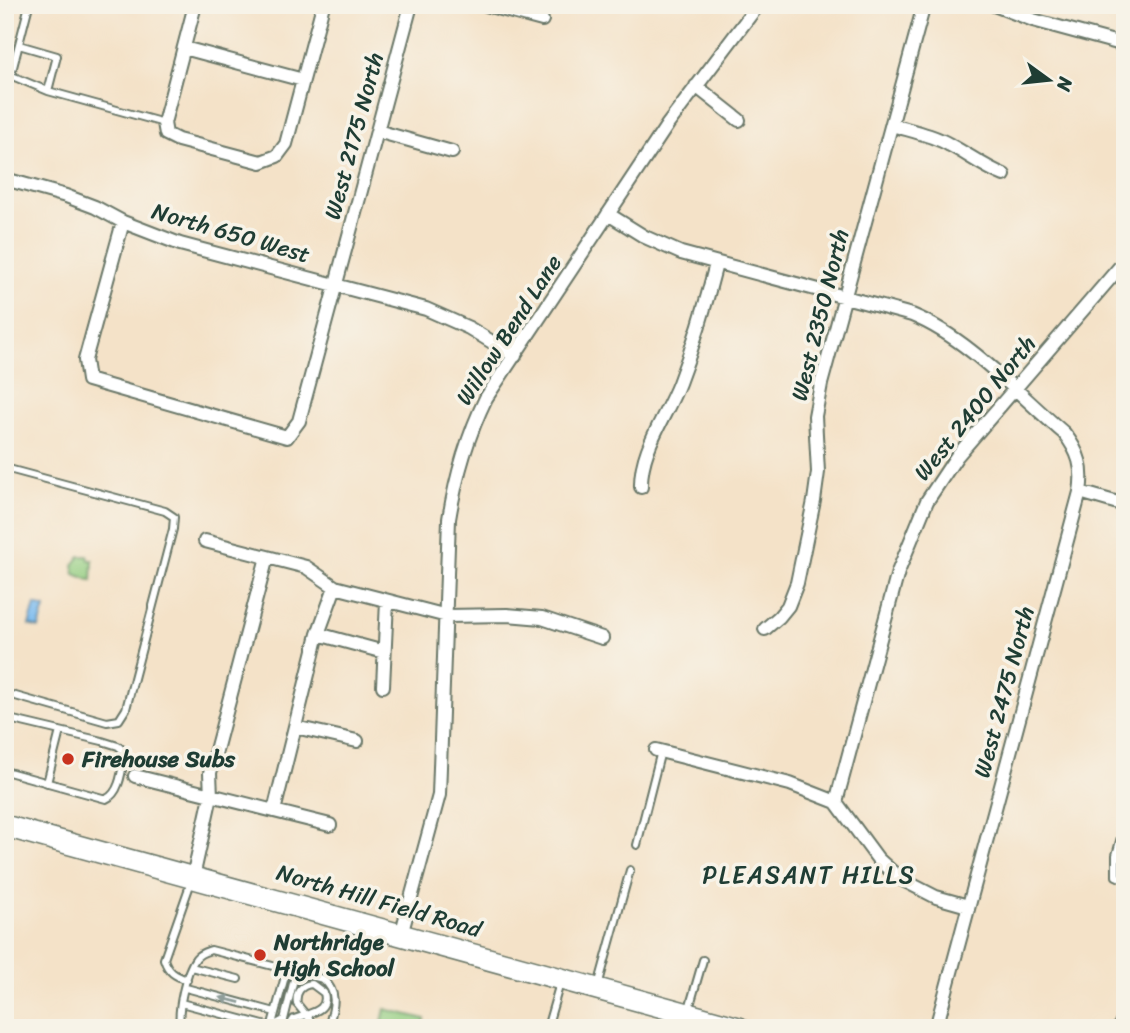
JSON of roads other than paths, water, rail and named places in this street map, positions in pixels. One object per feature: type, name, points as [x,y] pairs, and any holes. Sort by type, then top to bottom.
[{"type":"main road","name":"North Hill Field Road","points":[[5,826],[739,1028]]},
{"type":"street","points":[[195,5],[164,123],[166,134],[178,140],[255,162],[273,159],[286,144],[323,5]]},
{"type":"street","name":"West 2175 North","points":[[123,222],[85,360],[88,380],[287,437],[299,421],[411,5]]},
{"type":"street","points":[[486,5],[542,20]]},
{"type":"street","name":"Willow Bend Lane","points":[[401,935],[439,795],[449,519],[457,475],[471,429],[486,398],[668,124],[758,5]]},
{"type":"street","name":"West 2350 North","points":[[765,629],[788,606],[797,583],[817,482],[815,416],[821,384],[924,5]]},
{"type":"street","points":[[994,5],[1033,20],[1125,45]]},
{"type":"street","points":[[184,48],[303,80]]},
{"type":"street","points":[[696,86],[739,120]]},
{"type":"street","points":[[892,125],[950,144],[981,166],[1004,176]]},
{"type":"street","points":[[377,131],[452,152]]},
{"type":"street","name":"North 650 West","points":[[5,180],[66,196],[180,244],[426,309],[449,318],[515,356]]},
{"type":"street","name":"West 2475 North","points":[[608,214],[645,237],[681,253],[912,315],[936,325],[1063,433],[1075,447],[1081,463],[1080,492],[936,1028]]},
{"type":"street","name":"West 2400 North","points":[[836,802],[898,572],[927,501],[957,456],[1125,261]]},
{"type":"street","points":[[641,487],[640,470],[646,452],[679,384],[697,333],[716,264]]},
{"type":"street","points":[[1080,492],[1125,505]]},
{"type":"street","points":[[205,541],[306,567],[335,587],[447,616],[507,615],[542,618],[601,638]]},
{"type":"street","points":[[193,877],[211,796],[210,773],[267,557]]},
{"type":"street","points":[[274,811],[318,634],[335,587]]},
{"type":"street","points":[[383,686],[387,601]]},
{"type":"street","points":[[318,634],[384,652]]},
{"type":"street","points":[[295,727],[357,741]]},
{"type":"street","points":[[659,750],[790,785],[836,802],[877,859],[898,878],[936,897],[968,906]]},
{"type":"street","points":[[135,776],[330,825]]},
{"type":"lane","points":[[29,5],[8,74],[48,92],[164,123]]},
{"type":"lane","points":[[19,45],[57,56],[48,92]]},
{"type":"lane","points":[[5,468],[165,511],[174,517],[126,709],[119,720],[107,722],[5,693]]},
{"type":"lane","points":[[5,718],[121,748],[125,752],[118,787],[113,796],[106,799],[5,772]]},
{"type":"lane","points":[[47,783],[60,731]]},
{"type":"lane","points":[[637,845],[659,750]]},
{"type":"lane","points":[[1125,823],[1116,855],[1116,876],[1125,880]]},
{"type":"lane","points":[[597,989],[630,870]]},
{"type":"lane","points":[[187,980],[175,976],[167,969],[164,959],[193,877]]},
{"type":"lane","points":[[180,1027],[178,1016],[191,967],[202,953],[211,950],[323,979],[331,985],[335,1003],[328,1028]]},
{"type":"lane","points":[[687,1014],[703,960]]},
{"type":"lane","points":[[191,967],[238,979]]},
{"type":"lane","points":[[271,1027],[287,969]]},
{"type":"lane","points":[[282,1028],[296,971]]},
{"type":"lane","points":[[547,1028],[561,980]]},
{"type":"lane","points":[[288,1028],[293,1019],[306,1015],[320,1010],[325,1002],[321,989],[312,984],[303,986],[297,994],[297,1004],[306,1015],[316,1028]]},
{"type":"lane","points":[[186,988],[275,1012]]},
{"type":"lane","points":[[181,1003],[271,1027],[284,1020]]},
{"type":"lane","points":[[1116,1028],[1125,1007]]},
{"type":"lane","points":[[288,1009],[306,1015]]},
{"type":"water","points":[[35,605],[45,608],[39,628],[29,625]]},
{"type":"place","name":"Firehouse Subs","points":[[68,759]]},
{"type":"place","name":"Northridge High School","points":[[260,955]]},
{"type":"district","name":"PLEASANT HILLS","points":[[809,875]]}]
